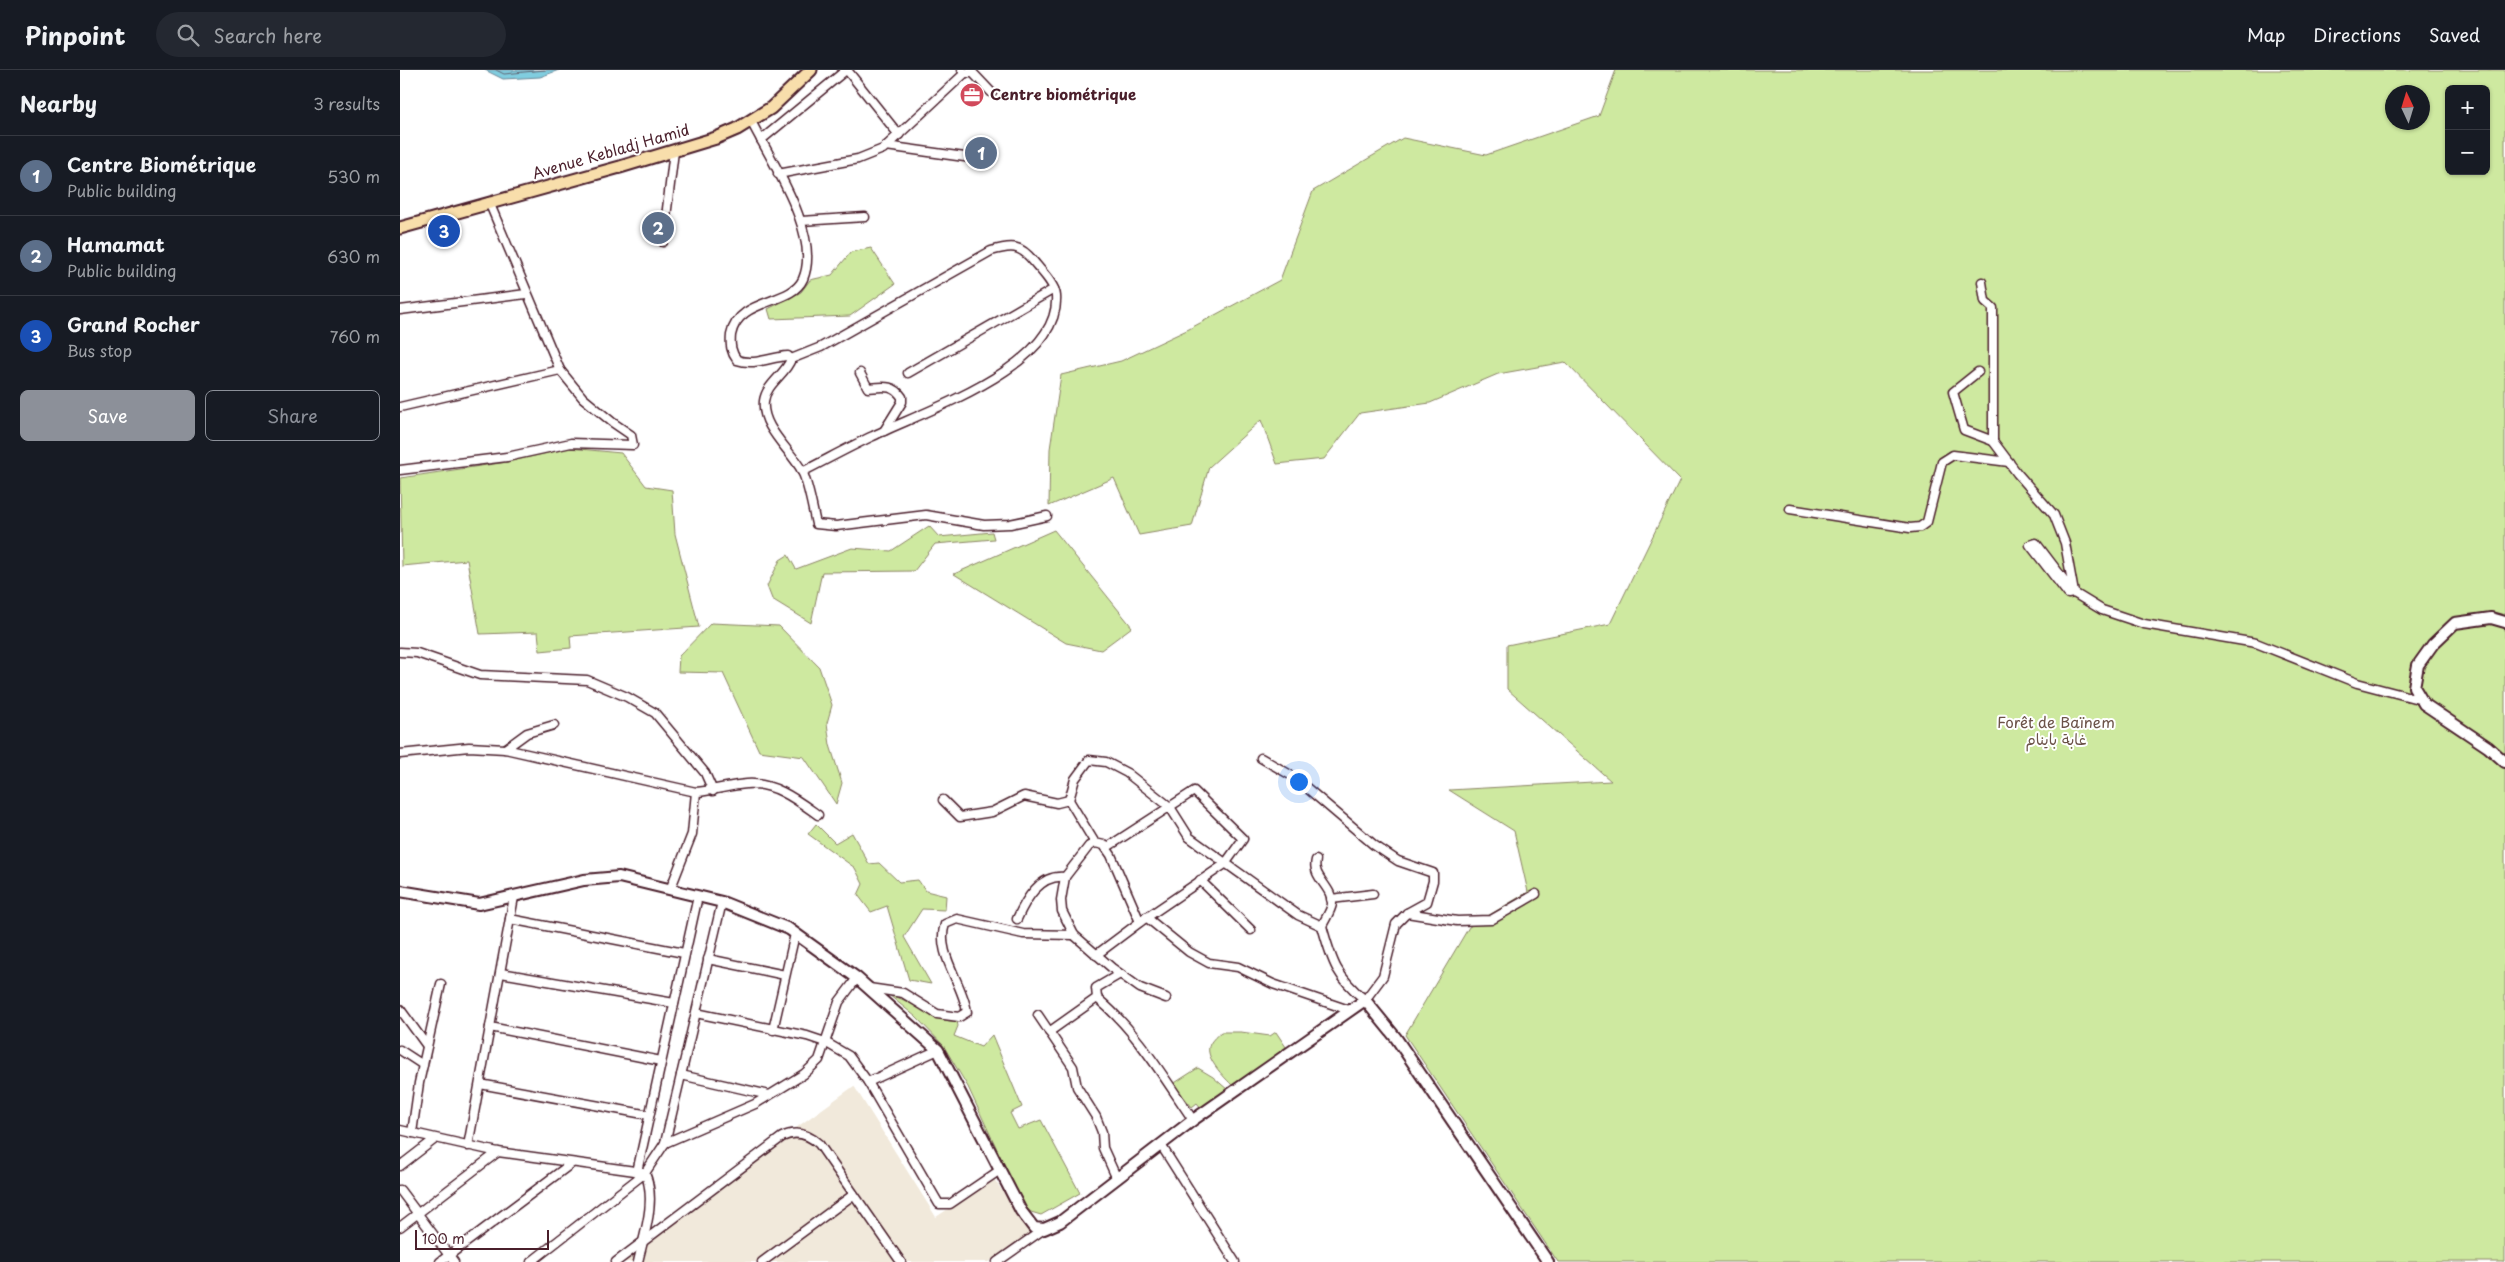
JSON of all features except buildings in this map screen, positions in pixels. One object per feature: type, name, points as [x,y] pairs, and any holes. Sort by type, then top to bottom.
[{"type":"main road","name":"Avenue Kebladj Hamid","points":[[400,228],[716,138],[751,121],[771,108],[811,70]]},
{"type":"street","points":[[760,140],[847,70],[899,135]]},
{"type":"street","points":[[778,174],[858,159],[873,154],[899,135],[964,72],[973,73],[992,94]]},
{"type":"street","points":[[751,121],[801,221],[806,234],[808,253],[802,281],[794,289],[748,310],[732,332],[730,342],[732,353],[737,360],[743,362],[754,363],[776,356],[788,356],[791,359]]},
{"type":"street","points":[[886,146],[986,160]]},
{"type":"street","points":[[663,242],[674,150]]},
{"type":"street","points":[[400,470],[507,457],[571,442],[633,445],[631,435],[612,422],[584,398],[560,370],[526,294],[489,202]]},
{"type":"street","points":[[801,221],[865,217]]},
{"type":"street","points":[[791,359],[821,347],[991,251],[1006,246],[1025,251],[1054,289],[1056,296],[1048,330],[1037,346],[1023,359],[950,403],[883,431],[802,472]]},
{"type":"street","points":[[1982,282],[1985,301],[1992,308],[1993,441]]},
{"type":"street","points":[[908,373],[1054,289]]},
{"type":"street","points":[[400,310],[526,294]]},
{"type":"street","points":[[791,359],[790,364],[775,380],[764,400],[765,418],[802,472],[816,524],[836,526],[926,515],[984,525],[1010,524],[1047,516]]},
{"type":"street","points":[[400,407],[560,370]]},
{"type":"street","points":[[1978,372],[1953,392],[1964,430],[1993,441],[2008,462],[2054,515],[2065,543],[2074,593]]},
{"type":"street","points":[[860,373],[868,388],[896,388],[902,397],[902,402],[883,431]]},
{"type":"street","points":[[1790,509],[1910,528],[1920,527],[1927,522],[1942,462],[1953,455],[2008,462]]},
{"type":"street","points":[[2074,593],[2068,594],[2030,545],[2036,543],[2074,593],[2102,610],[2144,624],[2256,643],[2356,683],[2422,700]]},
{"type":"street","points":[[2505,622],[2491,618],[2455,623],[2433,644],[2418,666],[2414,687],[2422,700],[2505,762]]},
{"type":"street","points":[[400,652],[417,652],[480,675],[587,680],[626,697],[655,713],[705,773],[713,790]]},
{"type":"street","points":[[506,749],[527,733],[554,724]]},
{"type":"street","points":[[400,754],[469,747],[506,749],[696,792],[748,784],[764,786],[790,794],[818,815]]},
{"type":"street","points":[[997,1262],[1044,1229],[1060,1222],[1193,1120],[1365,1000],[1383,976],[1396,924],[1407,913],[1427,902],[1433,881],[1433,873],[1398,861],[1374,845],[1294,777],[1261,758]]},
{"type":"street","points":[[1095,843],[1069,800],[1075,779],[1088,760],[1106,762],[1127,773],[1170,807],[1189,838],[1298,915],[1322,926]]},
{"type":"street","points":[[1096,955],[1143,920],[1225,864],[1243,839],[1194,791],[1106,848]]},
{"type":"street","points":[[670,890],[692,834],[696,792]]},
{"type":"street","points":[[943,800],[960,818],[992,812],[1024,796],[1057,803],[1069,800]]},
{"type":"street","points":[[1166,998],[1140,988],[1096,955],[1074,935],[1062,911],[1061,900],[1065,877],[1089,846],[1095,843],[1104,845],[1106,848],[1143,920],[1189,952],[1209,963],[1238,966],[1273,984],[1349,1010]]},
{"type":"street","points":[[1316,860],[1314,866],[1317,873],[1331,893],[1332,905],[1322,926],[1335,968],[1347,985],[1365,1000],[1396,1038],[1548,1262]]},
{"type":"street","points":[[1017,919],[1026,898],[1042,883],[1056,876],[1065,877]]},
{"type":"street","points":[[400,891],[479,904],[514,898],[584,880],[619,877],[722,902],[765,918],[795,934],[857,978],[938,1050],[1021,1211],[1034,1228],[1044,1229]]},
{"type":"street","points":[[1200,880],[1251,930]]},
{"type":"street","points":[[1331,899],[1373,894]]},
{"type":"street","points":[[1407,913],[1457,921],[1491,920],[1536,894]]},
{"type":"street","points":[[641,1172],[650,1115],[698,896]]},
{"type":"street","points":[[468,1146],[514,898]]},
{"type":"street","points":[[666,1143],[722,902]]},
{"type":"street","points":[[510,919],[684,953]]},
{"type":"street","points":[[869,988],[903,993],[937,1014],[959,1017],[967,1012],[966,1005],[944,949],[942,935],[945,924],[957,919],[1023,934],[1074,935]]},
{"type":"street","points":[[773,1030],[795,934]]},
{"type":"street","points":[[708,959],[786,975]]},
{"type":"street","points":[[500,973],[674,1003]]},
{"type":"street","points":[[1120,974],[1096,988],[1097,998],[1115,1013],[1151,1059],[1193,1120]]},
{"type":"street","points":[[531,1262],[641,1172],[666,1143],[755,1104],[804,1074],[819,1060],[839,1002],[857,978]]},
{"type":"street","points":[[412,1133],[423,1065],[441,984]]},
{"type":"street","points":[[1049,1032],[1097,998]]},
{"type":"street","points":[[400,1009],[427,1046]]},
{"type":"street","points":[[696,1013],[807,1036],[825,1042],[849,1056],[868,1082],[939,1204],[950,1204],[1000,1170]]},
{"type":"street","points":[[1038,1015],[1072,1067],[1077,1087],[1096,1117],[1102,1132],[1103,1148],[1118,1179]]},
{"type":"street","points":[[490,1027],[661,1062]]},
{"type":"street","points":[[400,1050],[423,1065]]},
{"type":"street","points":[[868,1082],[938,1050]]},
{"type":"street","points":[[682,1075],[769,1095]]},
{"type":"street","points":[[480,1084],[650,1115]]},
{"type":"street","points":[[400,1130],[498,1152],[641,1172],[648,1180],[648,1221],[638,1262]]},
{"type":"street","points":[[616,1262],[782,1137],[792,1133],[808,1136],[819,1144],[901,1262]]},
{"type":"street","points":[[400,1166],[435,1139]]},
{"type":"street","points":[[1161,1145],[1235,1262]]},
{"type":"street","points":[[400,1227],[498,1152]]},
{"type":"street","points":[[440,1262],[452,1259],[572,1163]]},
{"type":"street","points":[[400,1190],[452,1259]]},
{"type":"street","points":[[762,1262],[853,1195]]},
{"type":"street","points":[[626,1262],[628,1253]]},
{"type":"shaded area","points":[[854,1086],[936,1217],[994,1179],[1031,1232],[989,1262],[610,1262]]},
{"type":"green space","name":"Forêt de Baïnem غابة باينام","points":[[1616,70],[2505,70],[2505,1262],[1558,1262],[1405,1035],[1469,927],[1528,892],[1514,831],[1449,790],[1611,781],[1507,689],[1507,645],[1610,624],[1680,480],[1565,362],[1498,374],[1430,403],[1360,413],[1324,459],[1277,464],[1261,420],[1209,467],[1192,526],[1139,535],[1114,478],[1049,506],[1050,449],[1061,375],[1121,361],[1189,329],[1280,280],[1313,191],[1403,138],[1486,155],[1599,116]]},
{"type":"green space","points":[[871,248],[895,284],[850,316],[771,319],[768,309],[801,292],[810,280],[832,275],[851,252]]},
{"type":"green space","points":[[569,448],[621,453],[646,486],[672,490],[675,534],[699,627],[570,636],[571,648],[540,651],[538,632],[480,634],[467,560],[402,566],[400,478],[507,462]]},
{"type":"green space","points":[[929,526],[939,537],[992,532],[994,539],[935,544],[914,571],[822,572],[811,623],[772,599],[767,586],[780,560],[788,555],[796,569],[852,548],[891,551]]},
{"type":"green space","points":[[1054,530],[1132,627],[1101,650],[1066,643],[954,574]]},
{"type":"green space","points":[[711,623],[779,626],[819,667],[832,705],[827,723],[830,745],[842,783],[836,804],[804,757],[759,751],[723,673],[678,672],[679,656]]},
{"type":"green space","points":[[816,824],[835,843],[852,833],[869,864],[879,863],[899,882],[918,880],[926,891],[946,896],[945,910],[922,909],[904,937],[931,984],[909,980],[887,906],[871,912],[858,895],[863,884],[855,868],[808,834]]},
{"type":"green space","points":[[889,995],[906,1001],[941,1019],[957,1021],[958,1026],[954,1036],[981,1047],[992,1035],[1022,1107],[1010,1113],[1018,1129],[1041,1120],[1080,1193],[1041,1215],[1031,1212],[1023,1205],[968,1087],[943,1045],[916,1017]]},
{"type":"green space","points":[[1221,1032],[1241,1032],[1270,1036],[1276,1032],[1286,1047],[1233,1086],[1216,1067],[1210,1055],[1210,1044]]},
{"type":"green space","points":[[1198,1068],[1213,1077],[1228,1090],[1202,1109],[1197,1103],[1192,1107],[1173,1084]]},
{"type":"water","points":[[485,70],[559,70],[540,77],[503,79]]},
{"type":"place","name":"Centre biométrique","points":[[972,95]]},
{"type":"place","name":"Centre Biométrique","points":[[981,153]]},
{"type":"place","name":"Hamamat","points":[[658,228]]},
{"type":"place","name":"Grand Rocher","points":[[444,231]]}]
